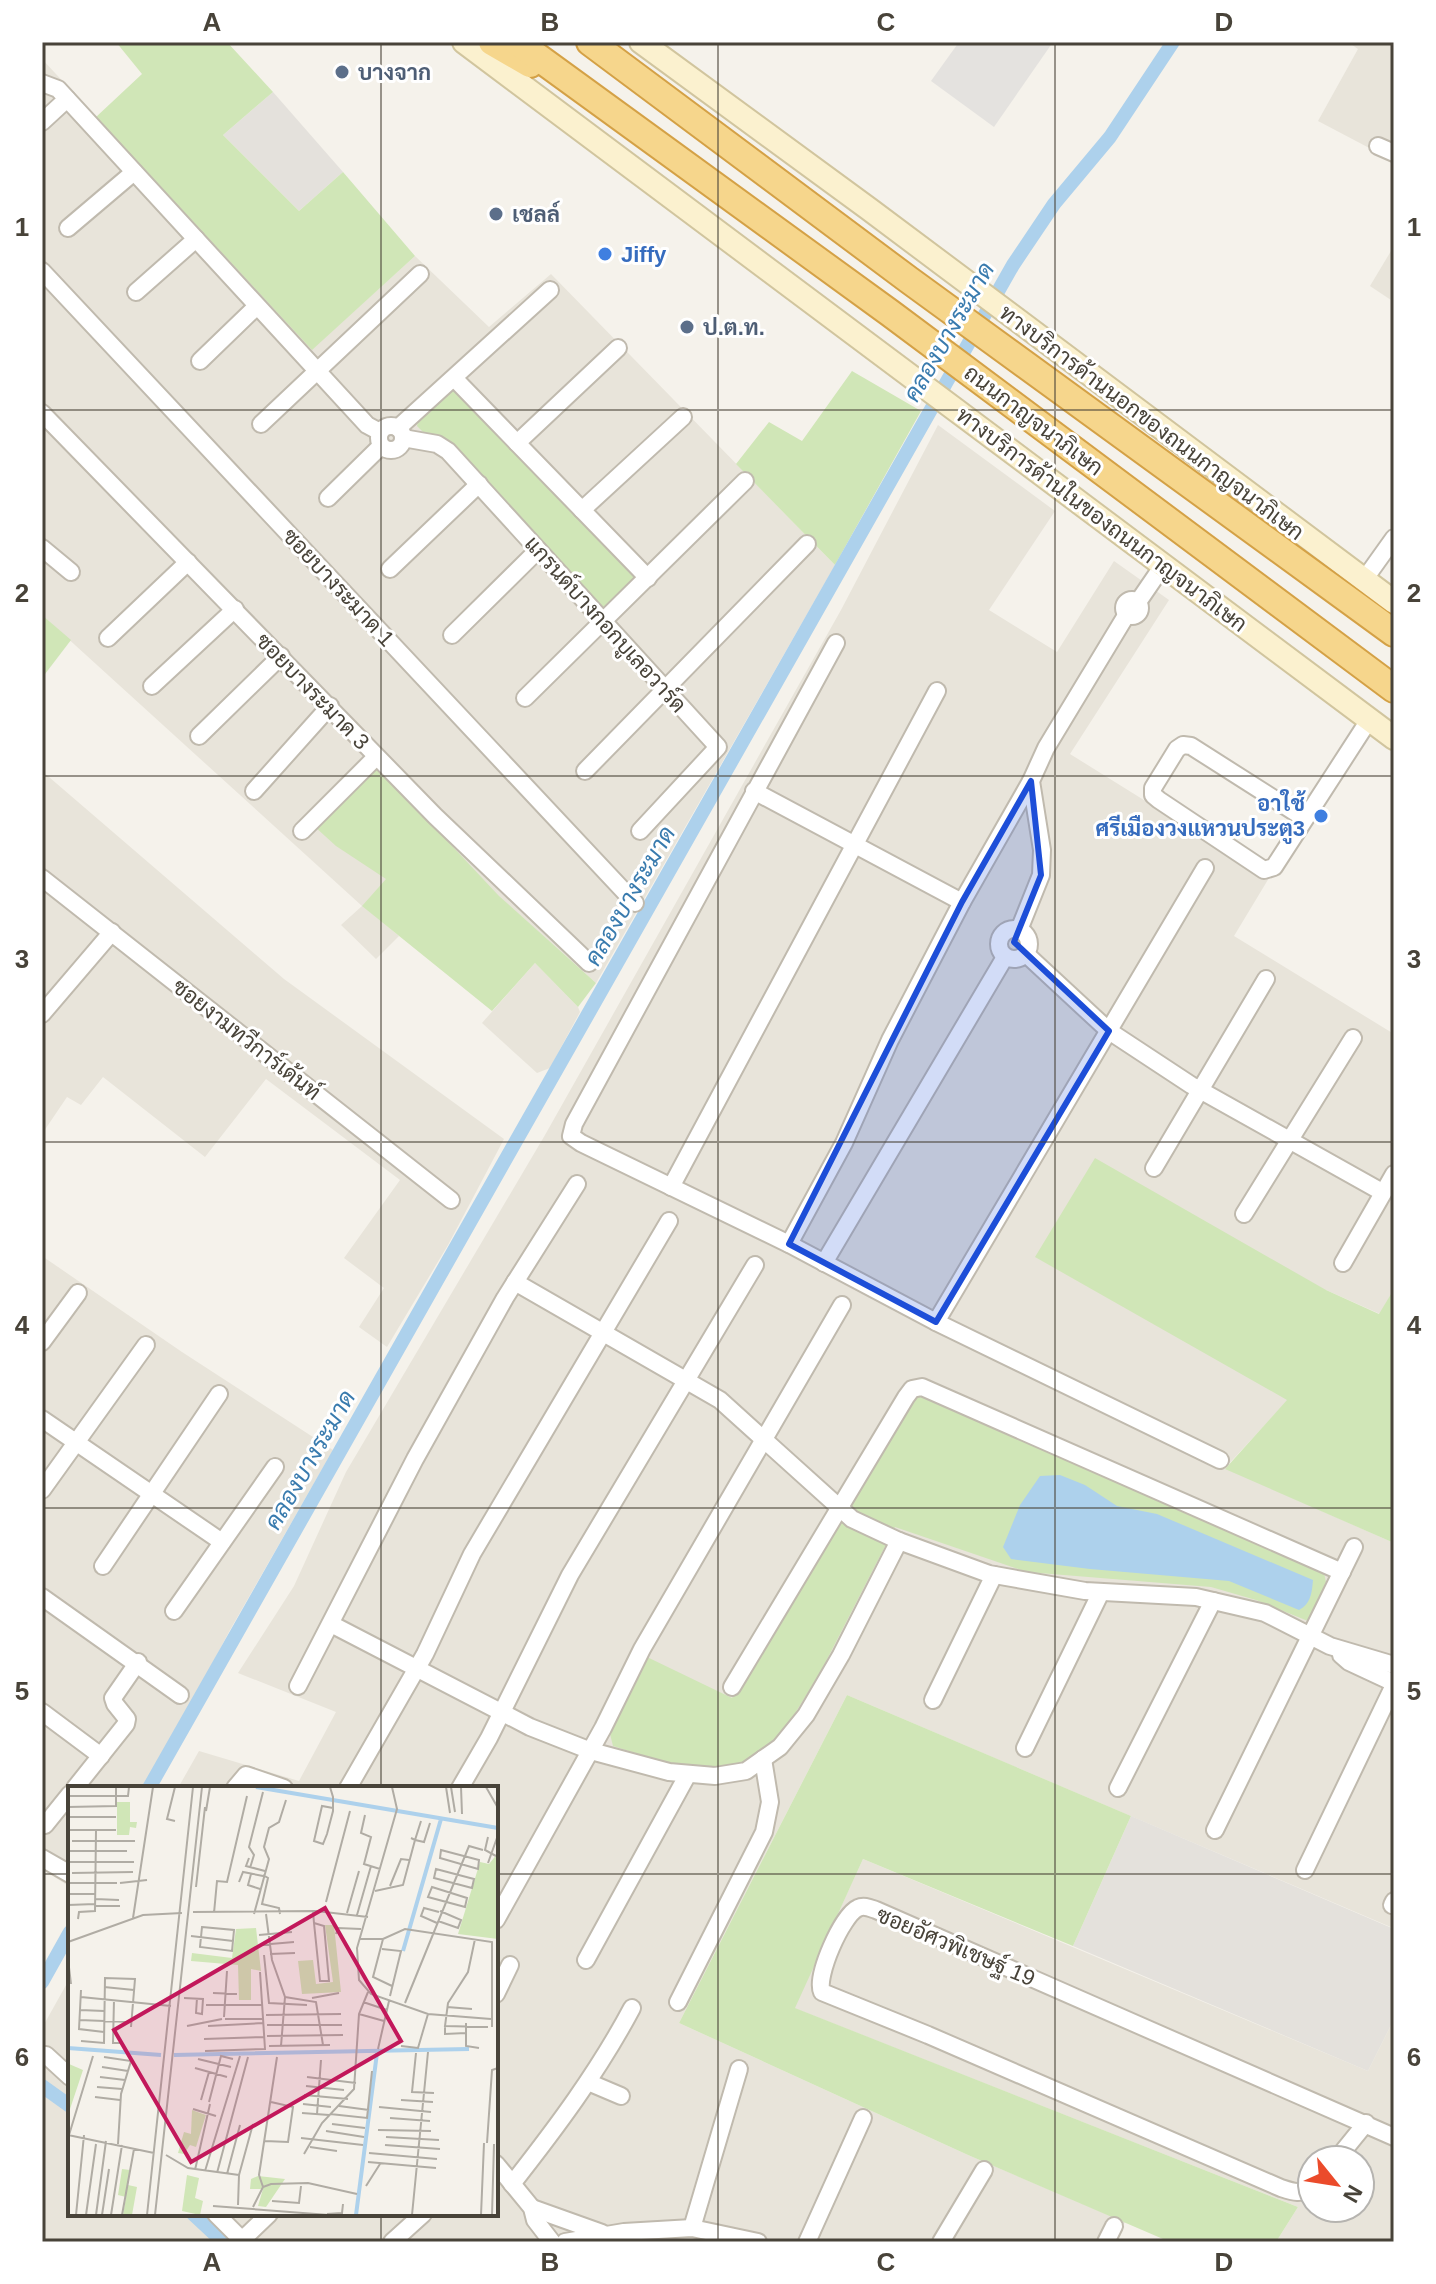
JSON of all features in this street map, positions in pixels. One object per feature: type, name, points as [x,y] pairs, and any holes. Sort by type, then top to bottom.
[{"type":"highway","points":[[492,42],[603,105]]},
{"type":"highway","name":"ถนนกาญจนาภิเษก","points":[[517,42],[890,313],[1394,689]]},
{"type":"highway","name":"ถนนกาญจนาภิเษก","points":[[591,42],[909,280],[1394,633]]},
{"type":"main road","name":"ทางบริการด้านในของถนนกาญจนาภิเษก","points":[[464,42],[1394,738]]},
{"type":"main road","name":"ทางบริการด้านนอกของถนนกาญจนาภิเษก","points":[[641,42],[1394,602]]},
{"type":"street","points":[[42,83],[58,89],[380,439]]},
{"type":"street","points":[[42,122],[67,99]]},
{"type":"street","points":[[1378,146],[1394,153]]},
{"type":"street","points":[[68,228],[134,172]]},
{"type":"street","points":[[136,292],[196,239]]},
{"type":"street","name":"ซอยบางระมาด 1","points":[[42,271],[635,903]]},
{"type":"street","points":[[261,424],[420,274]]},
{"type":"street","points":[[328,498],[387,427],[400,433],[454,378],[550,290]]},
{"type":"street","points":[[200,361],[257,306]]},
{"type":"street","points":[[517,443],[618,348]]},
{"type":"street","points":[[454,378],[648,578]]},
{"type":"street","name":"ซอยบางระมาด 3","points":[[42,413],[330,706],[376,757],[589,963]]},
{"type":"street","points":[[582,510],[683,417]]},
{"type":"street","name":"แกรนด์บางกอกบูเลอวาร์ด","points":[[400,433],[437,444],[448,451],[718,747],[640,831]]},
{"type":"street","points":[[525,698],[745,481]]},
{"type":"street","points":[[390,569],[479,484]]},
{"type":"street","points":[[1364,580],[1394,538]]},
{"type":"street","points":[[585,771],[807,544]]},
{"type":"street","points":[[42,548],[71,572]]},
{"type":"street","points":[[452,635],[538,550]]},
{"type":"street","points":[[108,638],[188,562]]},
{"type":"street","points":[[789,1244],[844,1143],[890,1040],[1046,748],[1132,608],[1164,564]]},
{"type":"street","points":[[152,686],[235,609]]},
{"type":"street","points":[[836,643],[574,1124],[571,1136],[789,1244],[936,1322],[1220,1460]]},
{"type":"street","points":[[199,736],[281,656]]},
{"type":"street","points":[[671,1187],[937,691]]},
{"type":"street","points":[[254,791],[330,706]]},
{"type":"street","points":[[1304,818],[1191,746],[1183,745],[1177,749],[1153,788],[1153,795],[1159,800],[1264,870],[1274,867],[1369,720]]},
{"type":"street","points":[[302,831],[376,757]]},
{"type":"street","points":[[1019,930],[1041,875],[1042,850],[1031,781]]},
{"type":"street","points":[[754,791],[962,902]]},
{"type":"street","points":[[936,1322],[1205,868]]},
{"type":"street","name":"ซอยงามทวีการ์เด้นท์","points":[[42,878],[451,1200]]},
{"type":"street","points":[[1019,930],[1009,930],[1000,938],[999,948],[1005,957],[1017,959],[1026,954]]},
{"type":"street","points":[[1019,930],[1028,941],[1026,954]]},
{"type":"street","points":[[42,1014],[112,932]]},
{"type":"street","points":[[1026,954],[1109,1031],[1199,1089],[1382,1192]]},
{"type":"street","points":[[824,1263],[1005,957]]},
{"type":"street","points":[[1154,1168],[1266,979]]},
{"type":"street","points":[[1244,1214],[1353,1038]]},
{"type":"street","points":[[1343,1263],[1394,1174]]},
{"type":"street","points":[[298,1686],[415,1459],[515,1282],[577,1184]]},
{"type":"street","points":[[349,1786],[416,1669],[472,1554],[669,1221]]},
{"type":"street","points":[[461,1786],[502,1713],[570,1575],[755,1265]]},
{"type":"street","points":[[515,1282],[720,1400],[839,1509],[852,1519],[899,1541],[994,1575],[1101,1592],[1196,1597],[1265,1613],[1330,1646],[1394,1665]]},
{"type":"street","points":[[42,1342],[78,1293]]},
{"type":"street","points":[[498,1916],[591,1751],[642,1649],[842,1305]]},
{"type":"street","points":[[42,1490],[146,1345]]},
{"type":"street","points":[[732,1687],[906,1397],[912,1389],[922,1387],[1342,1572]]},
{"type":"street","points":[[103,1566],[219,1394]]},
{"type":"street","points":[[42,1419],[222,1542]]},
{"type":"street","points":[[174,1611],[275,1467]]},
{"type":"street","points":[[331,1624],[502,1713],[591,1751],[669,1772],[715,1776],[746,1771],[780,1747],[806,1715],[841,1655],[899,1541]]},
{"type":"street","points":[[1215,1830],[1354,1547]]},
{"type":"street","points":[[933,1700],[994,1575]]},
{"type":"street","points":[[1025,1748],[1101,1592]]},
{"type":"street","points":[[42,1597],[138,1662],[180,1695]]},
{"type":"street","points":[[1118,1788],[1213,1601]]},
{"type":"street","points":[[1305,1870],[1394,1684],[1349,1662],[1330,1646]]},
{"type":"street","points":[[77,1786],[126,1724],[127,1719],[113,1698],[138,1662]]},
{"type":"street","points":[[42,1712],[101,1756]]},
{"type":"street","points":[[678,2002],[764,1832],[770,1802],[763,1759]]},
{"type":"street","points":[[586,1960],[688,1774]]},
{"type":"street","points":[[237,1786],[246,1775],[278,1786]]},
{"type":"street","points":[[45,1825],[68,1796]]},
{"type":"street","points":[[43,1859],[68,1873]]},
{"type":"street","name":"ซอยอัศวพิเชษฐ์ 19","points":[[1296,2193],[822,1992],[819,1985],[821,1975],[842,1926],[858,1908],[876,1910],[1394,2137]]},
{"type":"street","points":[[498,1990],[510,1965]]},
{"type":"street","points":[[512,2184],[570,2110],[632,2008]]},
{"type":"street","points":[[46,2055],[68,2075]]},
{"type":"street","points":[[692,2228],[739,2069]]},
{"type":"street","points":[[588,2082],[621,2096]]},
{"type":"street","points":[[807,2242],[863,2118]]},
{"type":"street","points":[[1349,2144],[1366,2123]]},
{"type":"street","points":[[498,2166],[532,2208],[535,2220],[552,2242]]},
{"type":"street","points":[[941,2242],[984,2170]]},
{"type":"street","points":[[532,2208],[605,2235]]},
{"type":"street","points":[[218,2216],[243,2241],[267,2216]]},
{"type":"street","points":[[392,2242],[421,2216]]},
{"type":"street","points":[[1106,2242],[1114,2226]]},
{"type":"street","points":[[565,2242],[605,2235],[667,2236],[692,2228],[758,2242]]},
{"type":"highlighted area","points":[[1031,781],[1041,875],[1014,942],[1109,1031],[936,1322],[789,1244],[962,902]]},
{"type":"shaded area","points":[[959,42],[1053,42],[994,127],[931,81]]},
{"type":"shaded area","points":[[1348,42],[1394,42],[1394,161],[1318,121],[1358,49]]},
{"type":"shaded area","points":[[42,59],[312,349],[415,256],[489,327],[551,274],[835,565],[596,983],[499,897],[363,906],[399,936],[376,959],[341,925],[362,906],[42,615]]},
{"type":"shaded area","points":[[273,92],[343,172],[299,211],[223,135]]},
{"type":"shaded area","points":[[1394,246],[1394,302],[1370,286]]},
{"type":"shaded area","points":[[938,425],[1055,511],[989,610],[1057,652],[1114,561],[1169,600],[1070,754],[1269,878],[1234,936],[1394,1034],[1394,1289],[1380,1314],[1326,1290],[1287,1401],[1225,1468],[1394,1543],[1393,1928],[847,1695],[679,2023],[968,2155],[1125,2222],[1114,2242],[42,2242],[42,2028],[68,1982],[68,2216],[498,2216],[498,1786],[179,1786],[199,1751],[299,1781],[336,1712],[238,1673],[294,1586],[346,1472],[545,1135],[841,610]]},
{"type":"shaded area","points":[[42,771],[284,979],[504,1139],[448,1245],[387,1347],[359,1327],[384,1288],[344,1258],[400,1180],[266,1079],[205,1157],[103,1077],[81,1105],[67,1097],[42,1134]]},
{"type":"shaded area","points":[[535,963],[580,1012],[550,1068],[537,1073],[482,1023]]},
{"type":"shaded area","points":[[42,1256],[333,1450],[230,1630],[147,1786],[68,1786],[68,1886],[42,1869]]},
{"type":"shaded area","points":[[1131,1816],[1394,1929],[1394,2019],[1368,2071],[1073,1946]]},
{"type":"shaded area","points":[[863,1859],[1368,2071],[1394,2019],[1394,2242],[1276,2242],[1296,2210],[1296,2224],[1376,2224],[1376,2144],[1296,2144],[1296,2206],[794,2008]]},
{"type":"green space","points":[[116,42],[227,42],[273,92],[223,135],[299,211],[343,172],[415,256],[312,350],[96,117],[142,74]]},
{"type":"green space","points":[[852,371],[921,411],[835,565],[736,464],[769,422],[802,441]]},
{"type":"green space","points":[[452,387],[637,576],[603,612],[417,426],[419,416]]},
{"type":"green space","points":[[42,615],[71,640],[42,678]]},
{"type":"green space","points":[[377,766],[499,896],[596,983],[578,1007],[535,963],[492,1011],[362,906],[386,879],[336,846],[314,826]]},
{"type":"green space","points":[[1095,1158],[1326,1290],[1379,1314],[1394,1289],[1394,1543],[1225,1469],[1287,1400],[1035,1257]]},
{"type":"green space","points":[[918,1394],[929,1395],[1324,1573],[1326,1582],[1308,1621],[1256,1600],[1211,1587],[1027,1572],[895,1527],[820,1673],[776,1744],[741,1766],[679,1767],[613,1746],[609,1730],[647,1657],[732,1698]]},
{"type":"green space","points":[[847,1695],[1131,1816],[1073,1946],[863,1859],[795,2008],[1296,2206],[1296,2210],[1276,2242],[1170,2242],[968,2155],[679,2023]]},
{"type":"water","points":[[1060,1475],[1085,1485],[1117,1506],[1157,1514],[1313,1580],[1308,1601],[1299,1610],[1229,1581],[1011,1559],[1003,1547],[1020,1505],[1040,1476]]},
{"type":"waterway","name":"คลองบางระมาด","points":[[150,1786],[1013,265],[1054,204],[1110,137],[1173,42]]},
{"type":"waterway","name":"คลองบางระมาด","points":[[42,1982],[68,1936]]},
{"type":"waterway","points":[[42,2086],[68,2105]]},
{"type":"waterway","points":[[195,2216],[223,2242]]},
{"type":"place","name":"บางจาก","points":[[342,72]]},
{"type":"place","name":"เชลล์","points":[[496,214]]},
{"type":"place","name":"Jiffy","points":[[605,254]]},
{"type":"place","name":"ป.ต.ท.","points":[[687,327]]},
{"type":"place","name":"อาใช้ ศรีเมืองวงแหวนประตู3","points":[[1321,816]]}]
